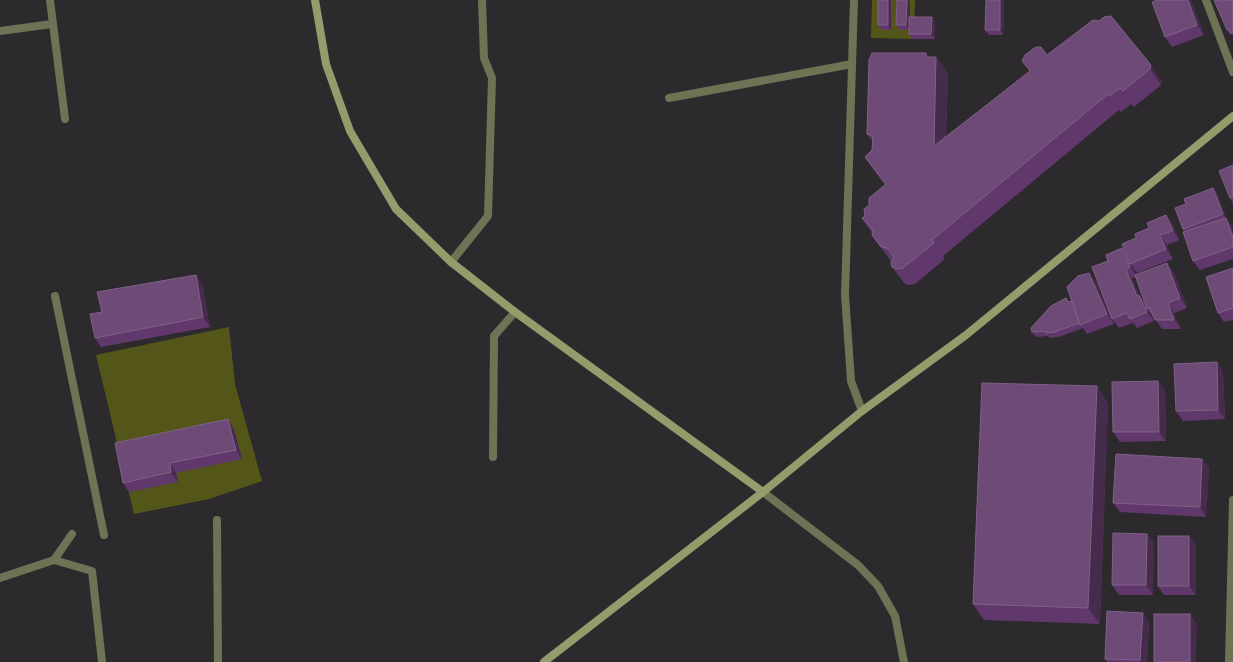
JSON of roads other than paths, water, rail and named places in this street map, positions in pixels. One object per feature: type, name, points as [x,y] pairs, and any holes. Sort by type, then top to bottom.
[{"type":"street","points":[[50,0],[65,119]]},
{"type":"street","points":[[316,0],[326,64],[350,130],[396,208],[451,262],[515,312],[763,492],[858,565],[878,586],[895,616],[904,662]]},
{"type":"street","points":[[451,262],[488,216],[492,78],[484,58],[482,0]]},
{"type":"street","points":[[854,0],[845,295],[851,381],[862,412]]},
{"type":"street","points":[[1206,0],[1233,72]]},
{"type":"street","points":[[0,31],[52,24]]},
{"type":"street","points":[[670,98],[852,64]]},
{"type":"street","points":[[544,662],[763,492],[862,412],[966,335],[1233,116]]},
{"type":"street","points":[[55,296],[104,535]]},
{"type":"street","points":[[493,457],[494,336],[515,312]]},
{"type":"street","points":[[1229,662],[1233,500]]},
{"type":"street","points":[[217,520],[218,662]]},
{"type":"street","points":[[54,560],[72,534]]},
{"type":"street","points":[[0,578],[54,560],[92,571],[102,662]]}]
